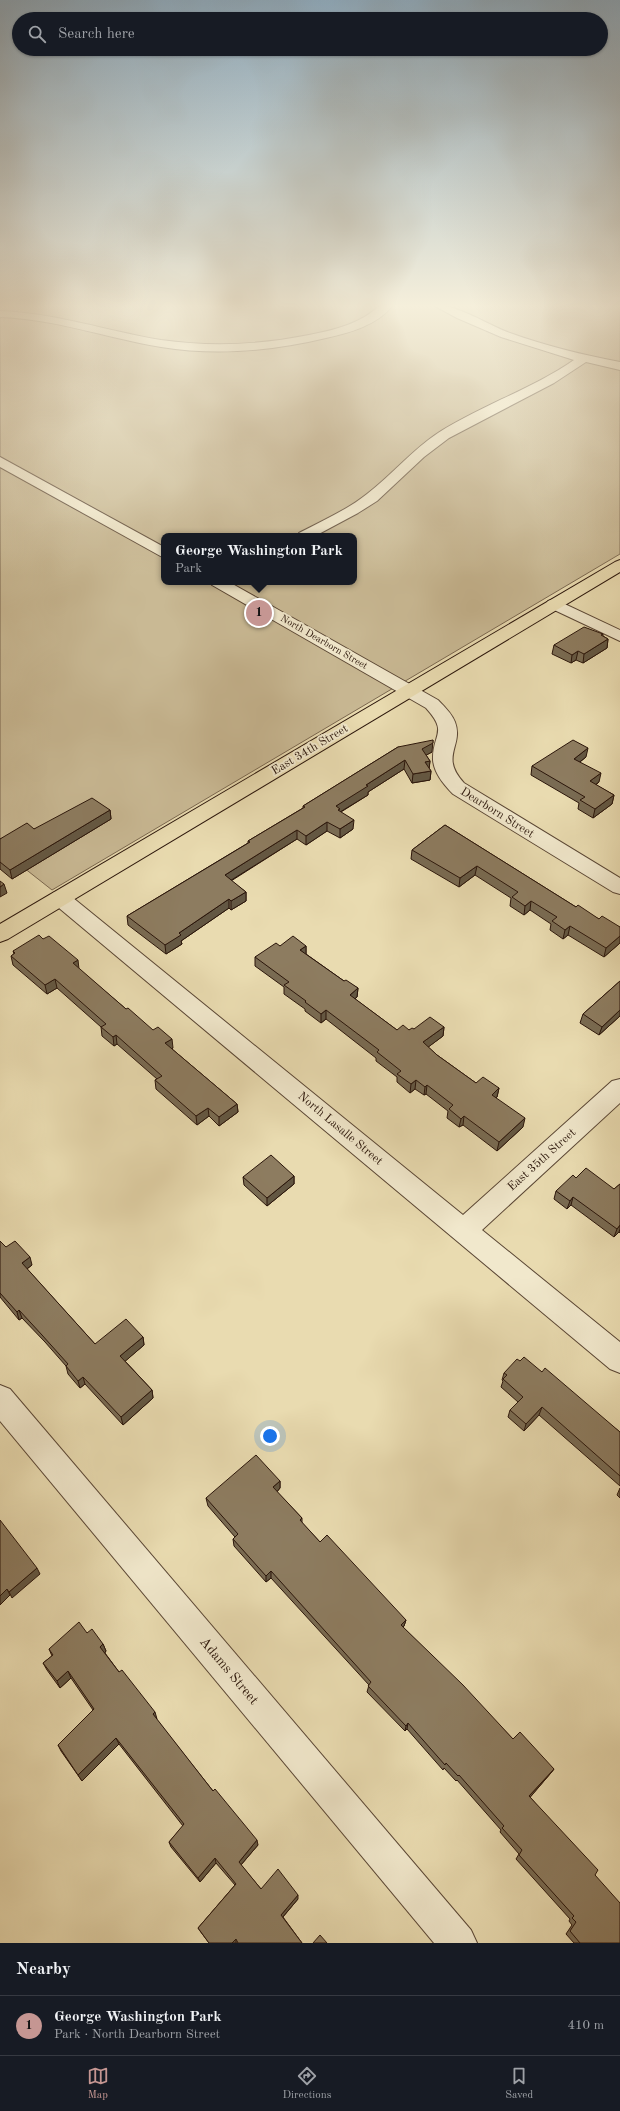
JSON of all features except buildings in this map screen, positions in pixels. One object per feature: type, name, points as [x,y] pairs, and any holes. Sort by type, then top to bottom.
[{"type":"main road","name":"East 34th Street","points":[[0,934],[620,565]]},
{"type":"street","points":[[310,533],[367,502],[422,452],[443,436],[518,396]]},
{"type":"street","points":[[0,461],[161,551]]},
{"type":"street","name":"North Dearborn Street","points":[[223,585],[409,691]]},
{"type":"street","points":[[554,604],[620,636]]},
{"type":"street","name":"Dearborn Street","points":[[409,691],[432,704],[444,719],[448,732],[444,767],[452,782],[460,790],[620,887]]},
{"type":"street","name":"North Lasalle Street","points":[[60,898],[620,1360]]},
{"type":"street","name":"East 35th Street","points":[[464,1231],[620,1088]]},
{"type":"street","name":"Adams Street","points":[[0,1399],[458,1943]]},
{"type":"shaded area","points":[[0,396],[620,396],[620,554],[52,890],[0,849]]},
{"type":"place","name":"George Washington Park","points":[[259,613]]}]
